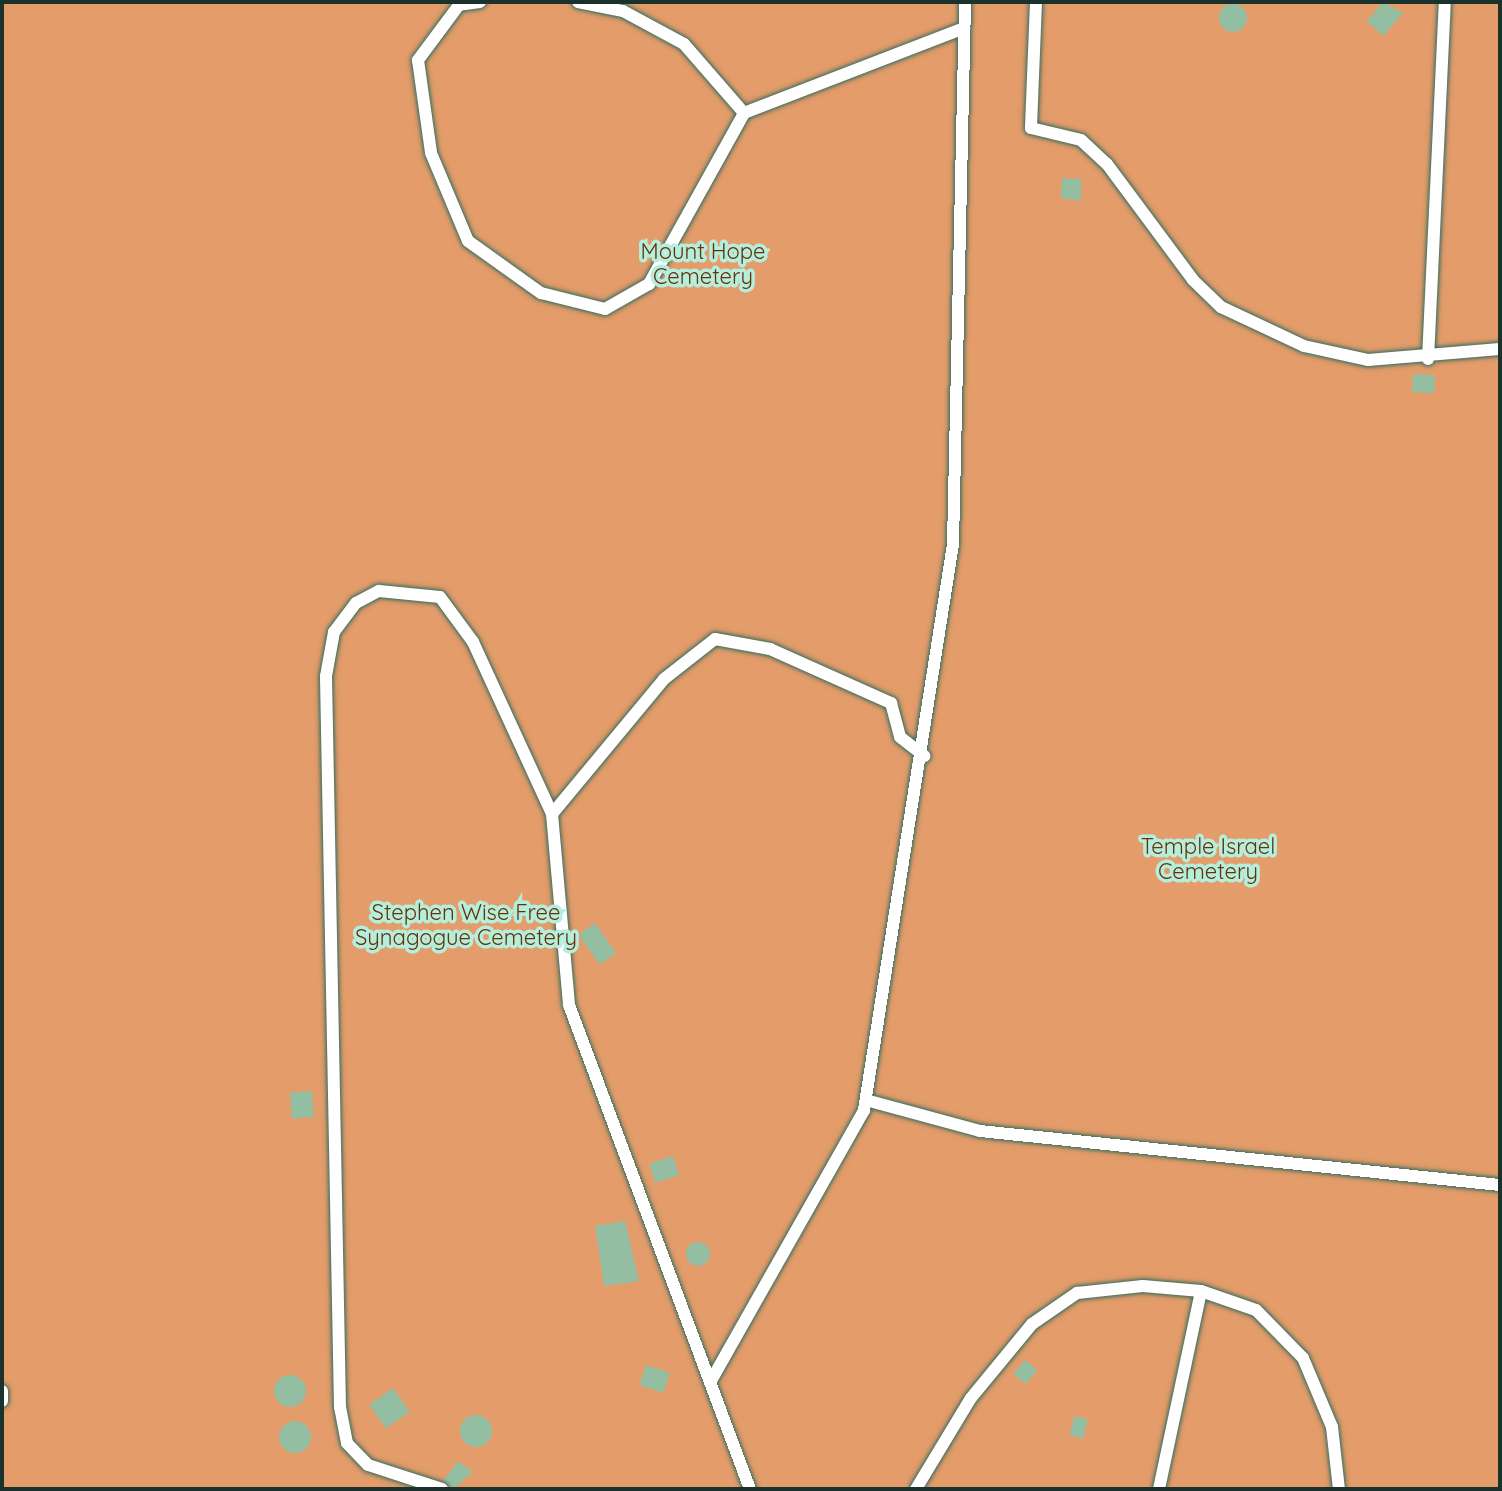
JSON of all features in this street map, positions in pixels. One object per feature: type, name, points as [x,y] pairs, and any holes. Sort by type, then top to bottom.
[{"type":"lane","points":[[480,2],[459,5],[418,60],[431,153],[468,241],[541,293],[605,309],[649,284],[744,113],[964,28]]},
{"type":"lane","points":[[578,2],[623,11],[684,44],[744,113]]},
{"type":"lane","points":[[712,1379],[866,1100],[924,756],[953,544],[965,2]]},
{"type":"lane","points":[[1036,2],[1031,128],[1081,140],[1107,164],[1193,280],[1221,307],[1304,346],[1368,360],[1428,359],[1500,349]]},
{"type":"lane","points":[[1428,359],[1445,2]]},
{"type":"lane","points":[[442,1489],[368,1465],[347,1443],[340,1407],[326,676],[334,632],[356,603],[379,591],[440,597],[473,642],[552,814],[569,1005],[712,1379],[750,1489]]},
{"type":"lane","points":[[552,814],[664,679],[715,639],[770,649],[891,703],[900,737],[924,756]]},
{"type":"lane","points":[[866,1100],[980,1131],[1500,1185]]},
{"type":"lane","points":[[916,1489],[971,1398],[1032,1324],[1066,1300],[1143,1286],[1201,1291],[1256,1310],[1303,1358],[1332,1427],[1339,1489]]},
{"type":"lane","points":[[1159,1489],[1201,1291]]},
{"type":"lane","points":[[2,1391],[2,1401]]},
{"type":"green space","points":[[2,2],[1500,2],[1500,1489],[2,1489]]},
{"type":"building","points":[[1383,2],[1403,13],[1383,36],[1367,21]]},
{"type":"building","points":[[1233,4],[1243,8],[1247,18],[1243,28],[1233,32],[1223,28],[1219,18],[1223,8]]},
{"type":"building","points":[[1062,178],[1081,179],[1081,201],[1061,198]]},
{"type":"building","points":[[1413,374],[1435,375],[1434,393],[1412,392]]},
{"type":"building","points":[[595,923],[616,953],[600,965],[579,934]]},
{"type":"building","points":[[312,1091],[314,1117],[292,1118],[290,1093]]},
{"type":"building","points":[[673,1156],[679,1175],[655,1183],[649,1164]]},
{"type":"building","points":[[625,1221],[639,1281],[604,1286],[595,1226]]},
{"type":"building","points":[[698,1242],[706,1246],[710,1254],[706,1262],[698,1266],[690,1262],[686,1254],[690,1246]]},
{"type":"building","points":[[1025,1360],[1037,1370],[1026,1384],[1013,1374]]},
{"type":"building","points":[[646,1365],[670,1373],[663,1393],[640,1385]]},
{"type":"building","points":[[290,1375],[301,1380],[306,1391],[301,1402],[290,1407],[279,1402],[274,1391],[279,1380]]},
{"type":"building","points":[[393,1388],[410,1412],[386,1428],[369,1405]]},
{"type":"building","points":[[476,1415],[487,1420],[492,1431],[487,1442],[476,1447],[465,1442],[460,1431],[465,1420]]},
{"type":"building","points":[[1074,1416],[1088,1419],[1084,1438],[1070,1436]]},
{"type":"building","points":[[295,1421],[306,1426],[311,1437],[306,1448],[295,1453],[284,1448],[279,1437],[284,1426]]},
{"type":"building","points":[[458,1461],[473,1472],[453,1489],[443,1481]]},
{"type":"park label","name":"Mount Hope Cemetery","points":[[703,264]]},
{"type":"park label","name":"Temple Israel Cemetery","points":[[1208,858]]},
{"type":"park label","name":"Stephen Wise Free Synagogue Cemetery","points":[[466,924]]}]
